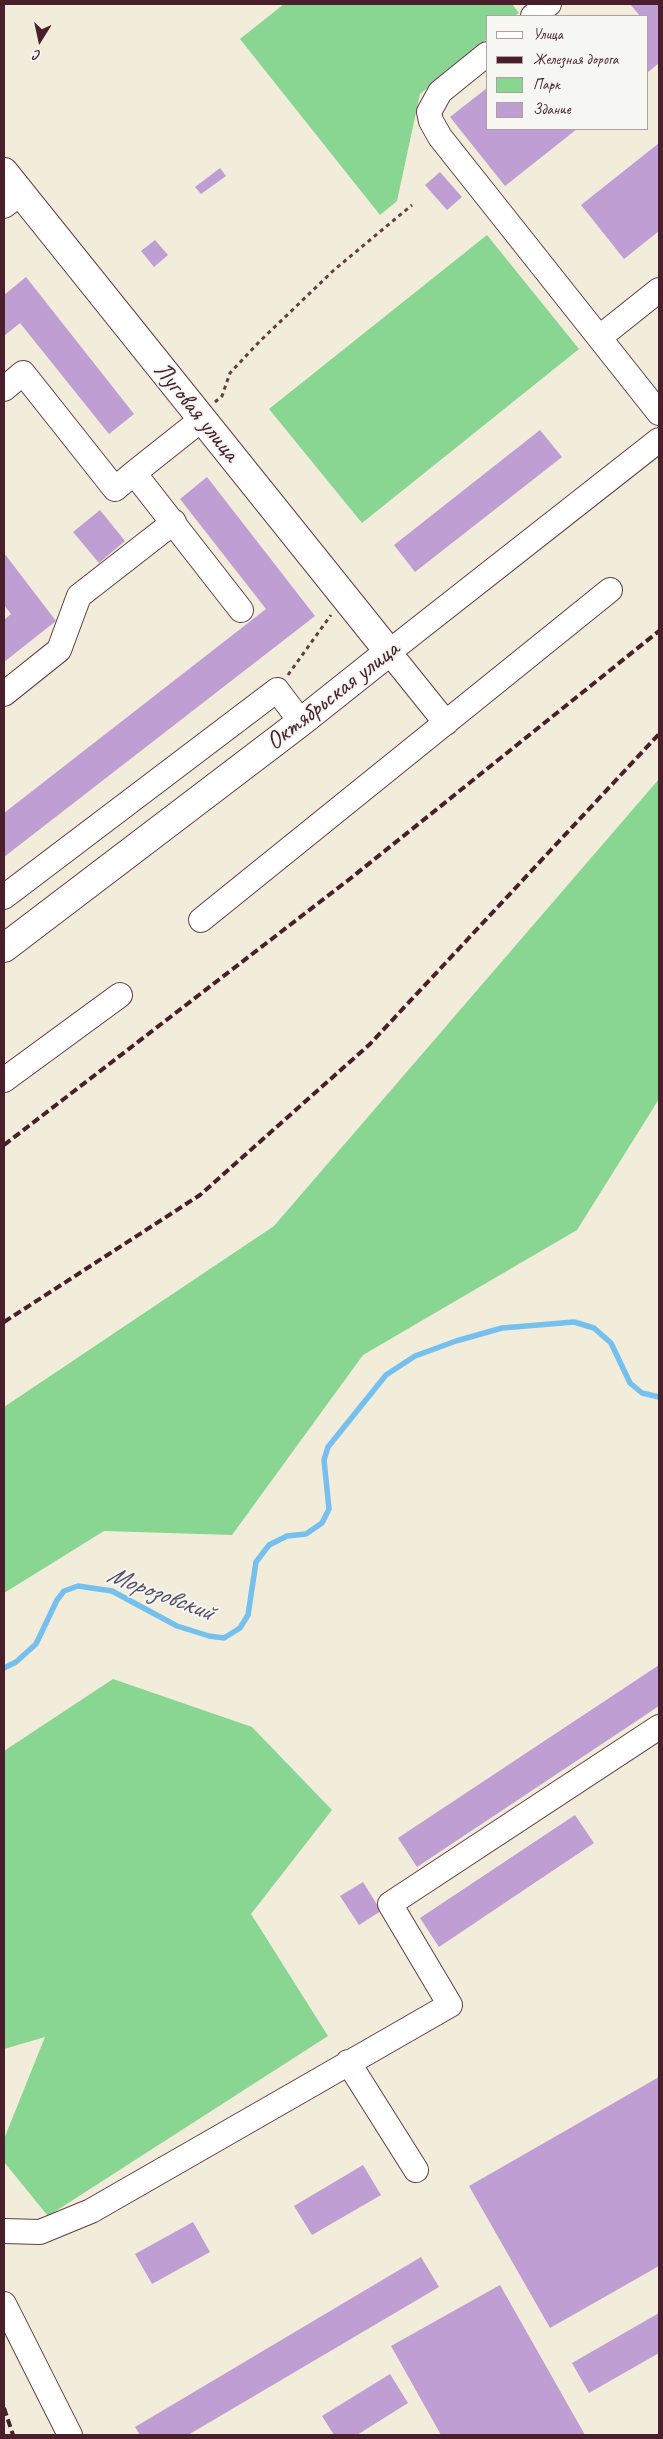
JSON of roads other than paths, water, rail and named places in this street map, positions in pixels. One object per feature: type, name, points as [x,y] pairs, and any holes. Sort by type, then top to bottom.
[{"type":"main road","name":"Луговая улица","points":[[4,172],[12,200],[200,417],[389,652]]},
{"type":"main road","name":"Октябрьская улица","points":[[4,948],[301,722],[389,652]]},
{"type":"street","points":[[534,15],[549,4]]},
{"type":"street","points":[[486,55],[440,92],[429,112],[430,122],[659,412]]},
{"type":"street","points":[[600,336],[659,290]]},
{"type":"street","points":[[4,389],[23,373],[115,489],[200,417]]},
{"type":"street","name":"Октябрьская улица","points":[[389,652],[659,440]]},
{"type":"street","points":[[134,473],[241,610]]},
{"type":"street","points":[[4,694],[59,650],[79,596],[174,522]]},
{"type":"street","points":[[201,920],[610,590]]},
{"type":"street","points":[[389,652],[446,723]]},
{"type":"street","points":[[4,897],[277,690],[301,722]]},
{"type":"street","points":[[4,1080],[120,995]]},
{"type":"street","points":[[4,2231],[40,2232],[91,2211],[450,2005],[390,1904],[659,1727]]},
{"type":"street","points":[[348,2062],[416,2170]]},
{"type":"street","points":[[4,2304],[70,2435]]},
{"type":"waterway","name":"Морозовский","points":[[4,1668],[16,1662],[36,1644],[57,1600],[64,1591],[78,1586],[112,1591],[177,1626],[209,1636],[224,1638],[240,1628],[248,1615],[256,1562],[269,1545],[287,1536],[306,1534],[322,1523],[329,1509],[324,1460],[328,1447],[386,1375],[415,1356],[456,1341],[502,1328],[574,1322],[594,1328],[611,1343],[630,1383],[642,1393],[659,1397]]},
{"type":"railway","points":[[4,1145],[351,878],[659,631]]},
{"type":"railway","points":[[4,1322],[200,1195],[370,1044],[659,734]]},
{"type":"railway","points":[[4,2408],[13,2435]]}]
